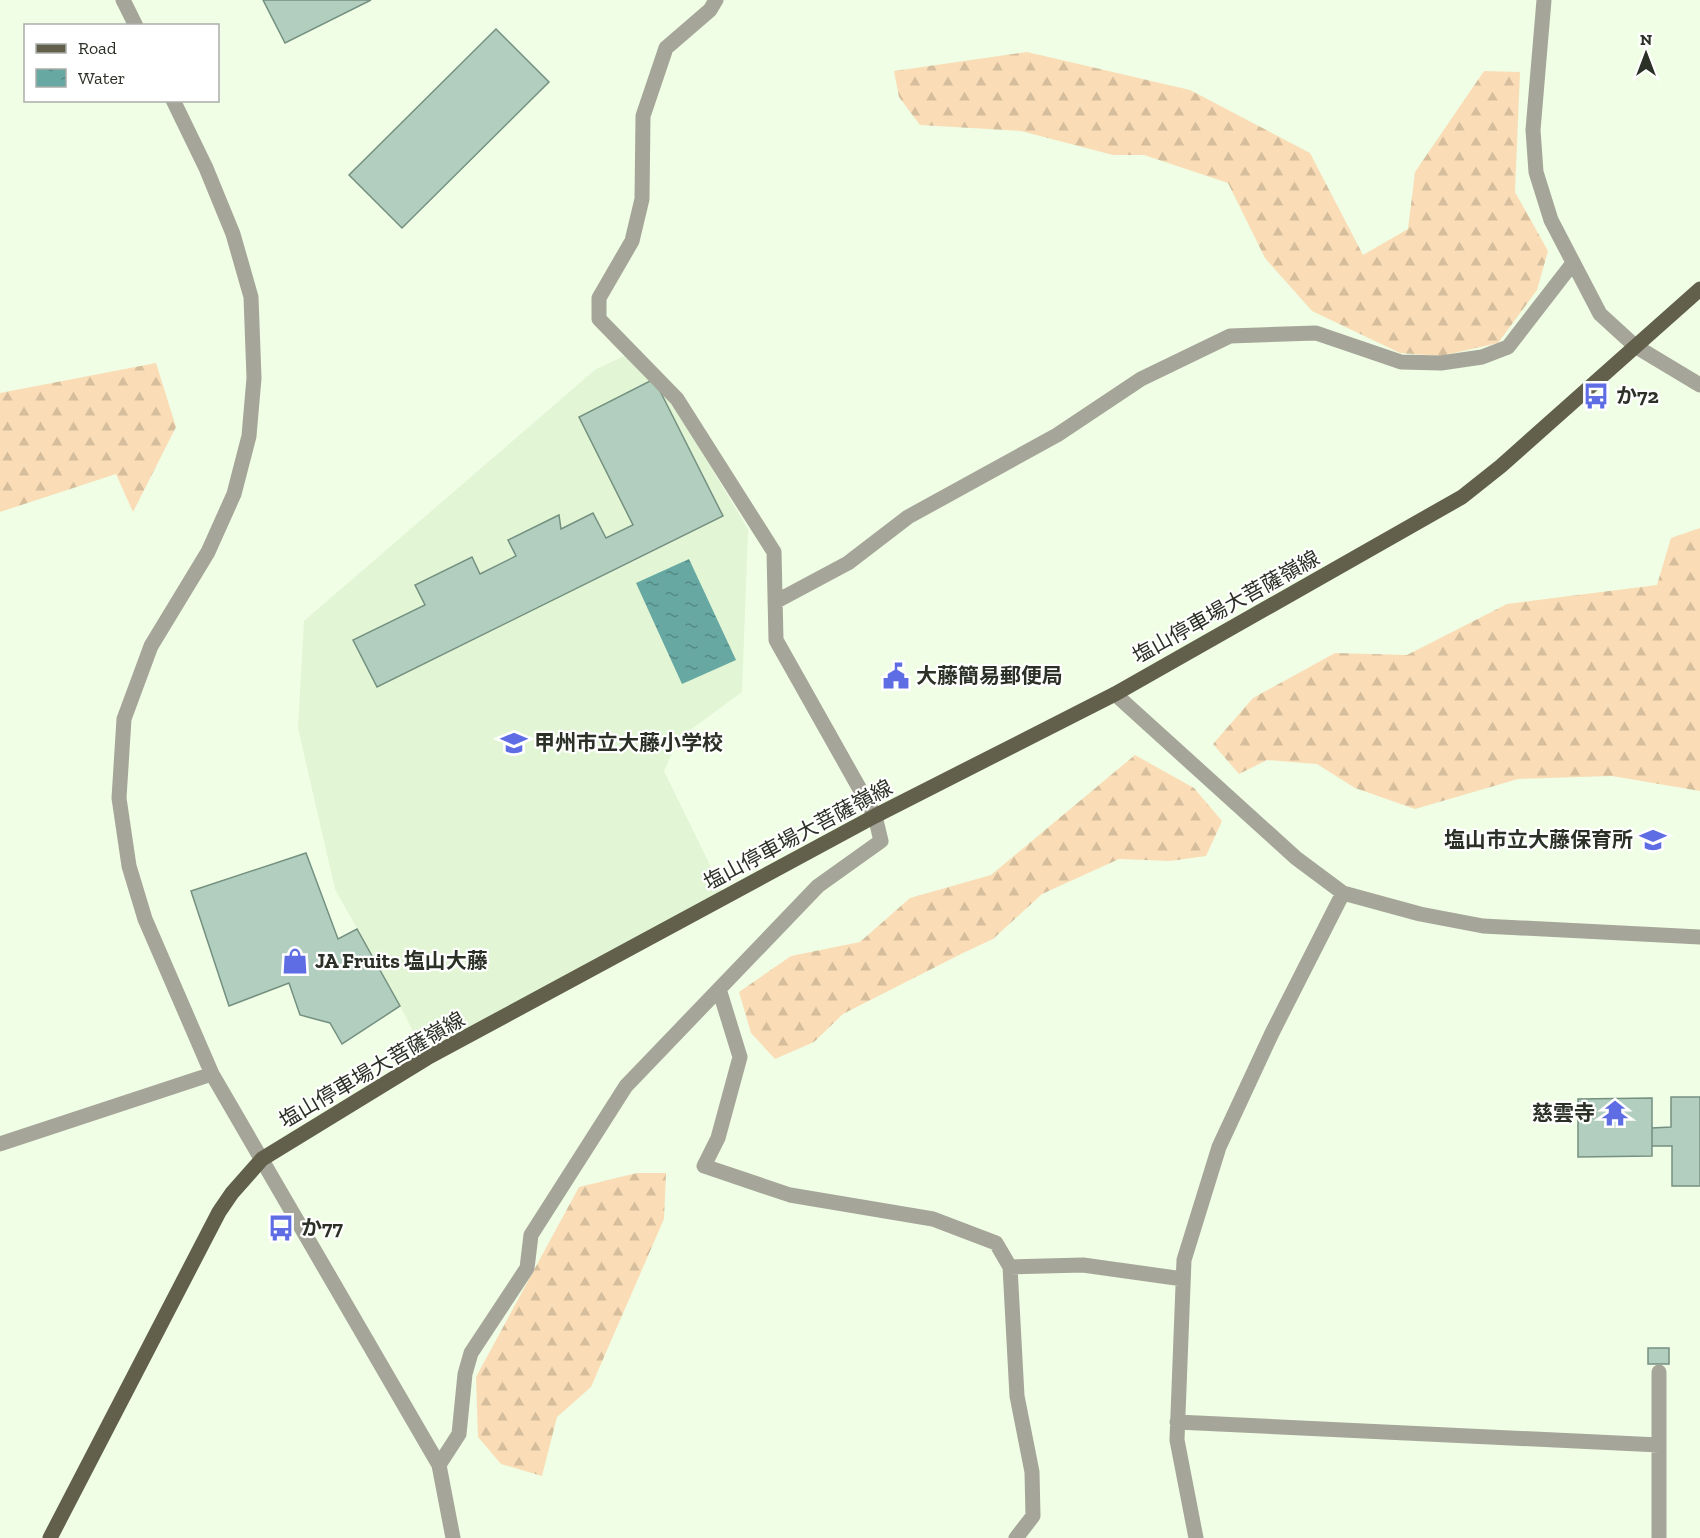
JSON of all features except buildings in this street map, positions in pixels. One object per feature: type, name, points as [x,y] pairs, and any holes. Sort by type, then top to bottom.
[{"type":"main road","name":"塩山停車場大菩薩嶺線","points":[[50,1538],[219,1212],[232,1193],[262,1159],[428,1058],[875,816],[1115,694],[1462,497],[1502,466],[1700,289]]},
{"type":"street","points":[[123,0],[135,24]]},
{"type":"street","points":[[439,1465],[459,1434],[465,1374],[471,1353],[526,1268],[531,1235],[626,1086],[818,886],[881,841],[875,816],[776,640],[774,552],[677,399],[599,319],[599,298],[632,241],[642,199],[643,116],[666,48],[710,10],[716,0]]},
{"type":"street","points":[[1544,0],[1533,129],[1536,172],[1551,220],[1600,314],[1635,346],[1700,385]]},
{"type":"street","points":[[174,102],[206,168],[233,234],[251,297],[254,378],[249,436],[234,494],[208,552],[151,646],[124,719],[119,798],[129,866],[145,919],[212,1074],[439,1465],[453,1538]]},
{"type":"street","points":[[775,602],[848,563],[908,517],[1057,435],[1141,379],[1230,336],[1316,333],[1401,362],[1440,363],[1482,357],[1508,346],[1573,263]]},
{"type":"street","points":[[1115,694],[1296,858],[1343,893],[1420,914],[1483,926],[1700,937]]},
{"type":"street","points":[[1196,1538],[1177,1440],[1184,1260],[1219,1148],[1272,1033],[1343,893]]},
{"type":"street","points":[[719,989],[740,1057],[718,1138],[704,1166],[790,1195],[933,1219],[996,1243],[1010,1267],[1017,1396],[1032,1472],[1033,1515],[1016,1538]]},
{"type":"street","points":[[0,1144],[212,1074]]},
{"type":"street","points":[[1010,1267],[1083,1265],[1183,1279]]},
{"type":"street","points":[[1659,1372],[1659,1538]]},
{"type":"street","points":[[1177,1422],[1659,1445]]},
{"type":"shaded area","points":[[640,349],[748,529],[742,692],[679,738],[664,771],[726,898],[427,1058],[335,889],[298,728],[304,621],[596,369]]},
{"type":"green space","points":[[1027,52],[1190,90],[1310,153],[1363,255],[1408,229],[1415,172],[1484,71],[1520,72],[1515,192],[1548,251],[1537,290],[1498,343],[1441,356],[1400,353],[1312,311],[1265,258],[1228,183],[1144,155],[1113,155],[1021,131],[920,125],[899,97],[894,71]]},
{"type":"green space","points":[[156,363],[176,427],[133,512],[116,474],[0,512],[0,393]]},
{"type":"green space","points":[[1700,528],[1700,791],[1612,776],[1518,779],[1415,809],[1355,788],[1317,764],[1267,760],[1239,774],[1213,744],[1253,698],[1335,653],[1407,655],[1507,604],[1657,585],[1671,538]]},
{"type":"green space","points":[[1135,755],[1194,788],[1222,821],[1206,856],[1170,861],[1119,859],[1042,894],[993,939],[843,1014],[814,1042],[775,1059],[751,1033],[739,992],[791,956],[860,942],[910,898],[991,875]]},
{"type":"green space","points":[[637,1173],[666,1173],[664,1219],[591,1387],[557,1417],[542,1476],[501,1464],[478,1437],[476,1377],[579,1187]]},
{"type":"water","points":[[689,559],[736,660],[682,684],[636,583]]},
{"type":"place","name":"か72","points":[[1596,396]]},
{"type":"place","name":"大藤簡易郵便局","points":[[896,676]]},
{"type":"place","name":"甲州市立大藤小学校","points":[[514,743]]},
{"type":"place","name":"塩山市立大藤保育所","points":[[1653,840]]},
{"type":"place","name":"JA Fruits 塩山大藤","points":[[295,961]]},
{"type":"place","name":"慈雲寺","points":[[1615,1113]]},
{"type":"place","name":"か77","points":[[281,1228]]}]
